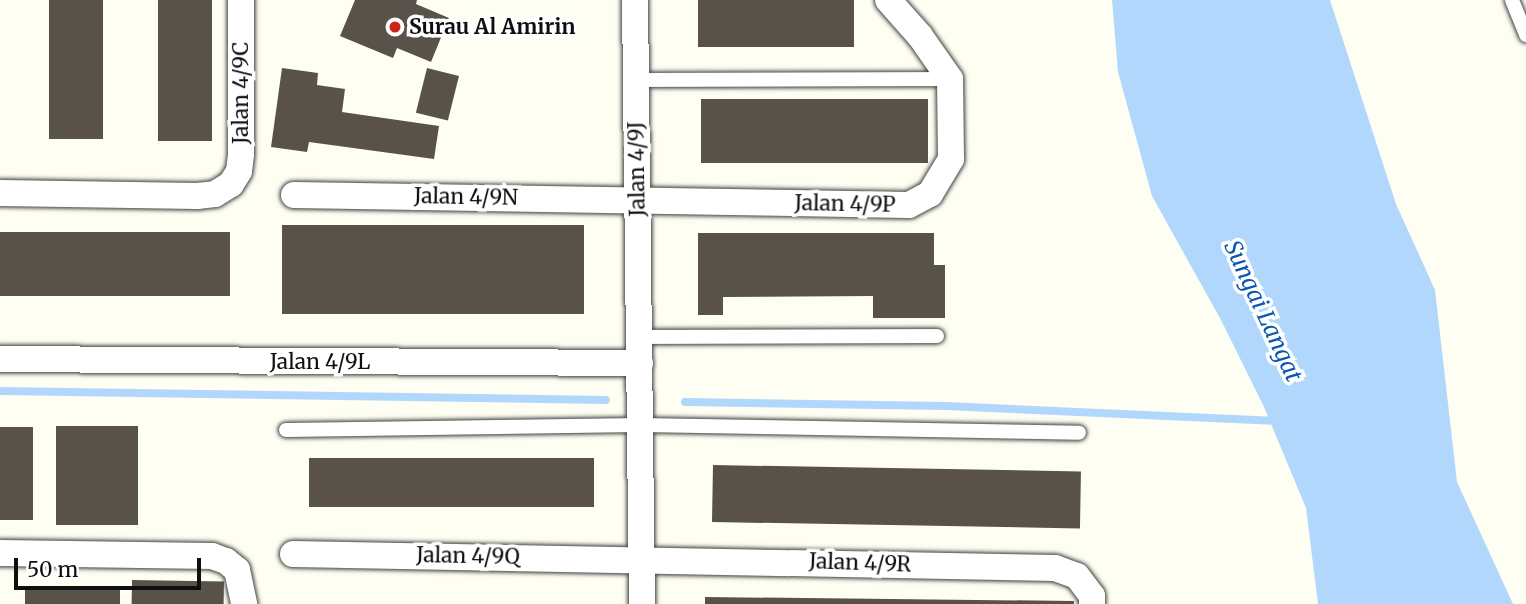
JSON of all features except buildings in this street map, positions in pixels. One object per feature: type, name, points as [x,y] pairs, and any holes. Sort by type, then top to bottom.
[{"type":"street","name":"Jalan 4/9C","points":[[0,193],[197,196],[215,194],[231,184],[239,171],[242,154],[241,0]]},
{"type":"street","name":"Jalan 4/9J","points":[[635,0],[640,350]]},
{"type":"street","points":[[887,0],[920,36],[950,79]]},
{"type":"street","name":"Jalan 4/9P","points":[[637,198],[909,205],[930,194],[951,159],[950,79]]},
{"type":"street","name":"Jalan 4/9N","points":[[294,195],[637,198]]},
{"type":"street","points":[[640,350],[642,604]]},
{"type":"street","name":"Jalan 4/9L","points":[[0,359],[640,350]]},
{"type":"street","points":[[0,553],[212,556],[226,561],[237,570],[244,604]]},
{"type":"street","name":"Jalan 4/9Q","points":[[293,554],[642,558]]},
{"type":"street","name":"Jalan 4/9R","points":[[642,558],[1055,568],[1077,576],[1092,596],[1092,604]]},
{"type":"lane","points":[[1512,0],[1526,35]]},
{"type":"lane","points":[[635,80],[950,79]]},
{"type":"lane","points":[[640,350],[937,336]]},
{"type":"lane","points":[[286,430],[640,425],[1079,433]]},
{"type":"water","name":"Sungai Langat","points":[[1112,0],[1330,0],[1396,204],[1435,290],[1457,482],[1513,604],[1318,604],[1306,508],[1264,407],[1221,320],[1152,196],[1118,72]]},
{"type":"waterway","points":[[0,391],[606,400]]},
{"type":"waterway","points":[[685,402],[946,406],[1280,421]]},
{"type":"place","name":"Surau Al Amirin","points":[[395,27]]}]
